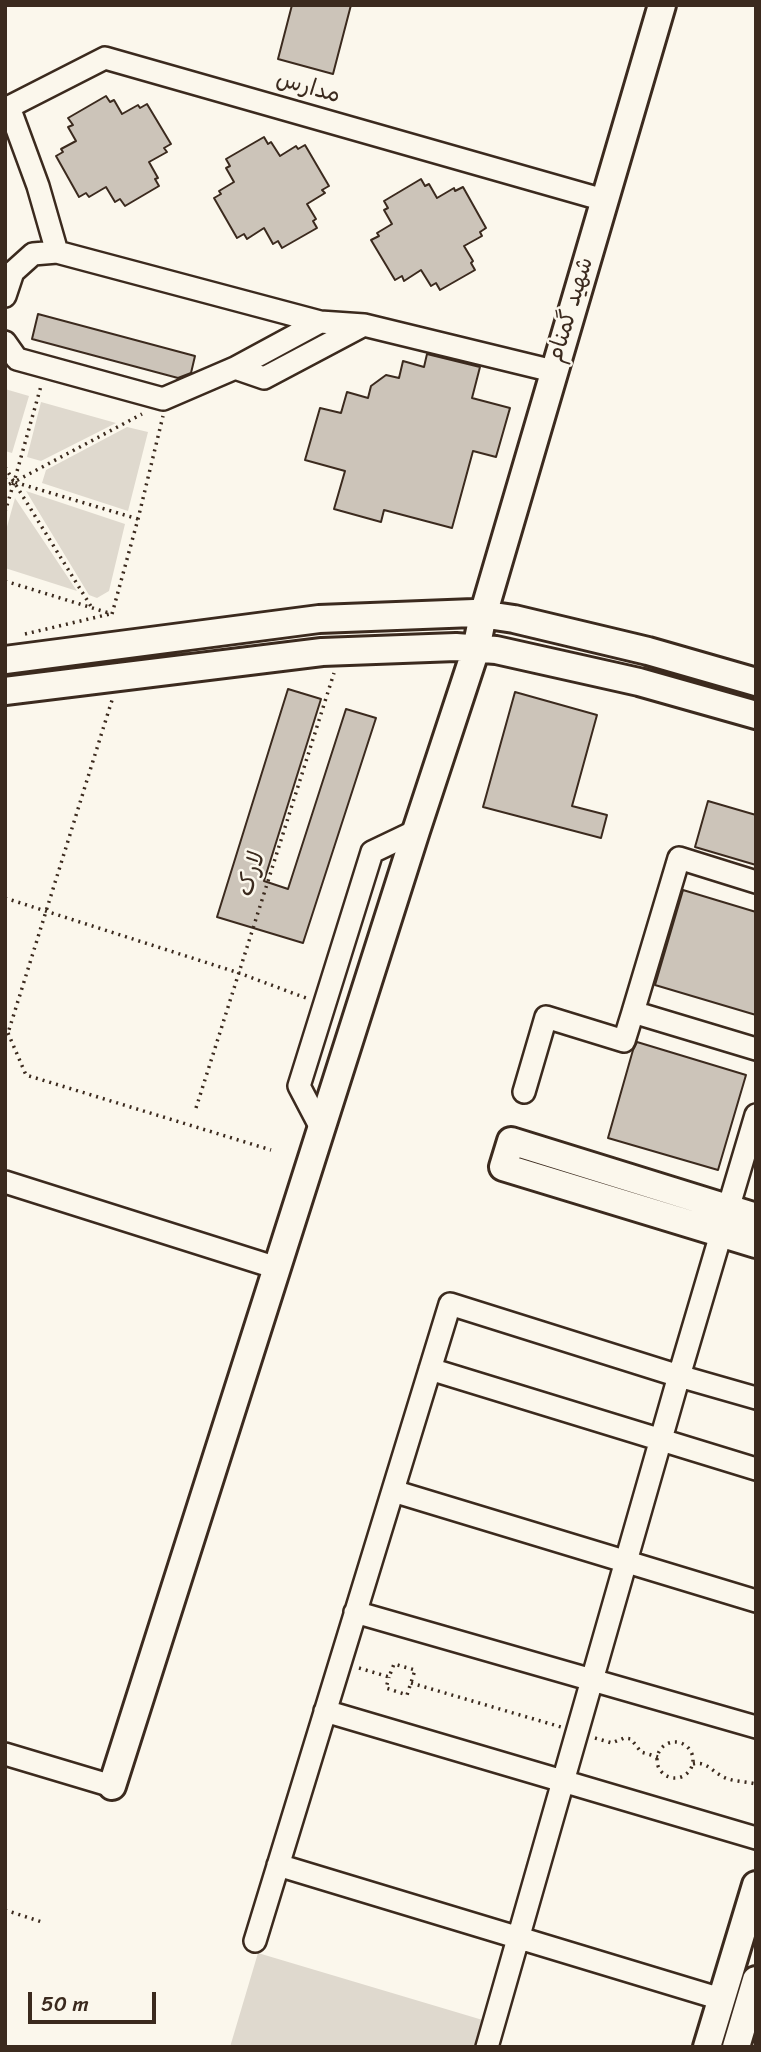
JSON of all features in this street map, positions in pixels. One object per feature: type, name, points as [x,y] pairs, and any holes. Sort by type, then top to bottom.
[{"type":"street","name":"شهید گمنام","points":[[112,1786],[476,649],[483,615],[553,371],[662,5]]},
{"type":"street","name":"مدارس","points":[[7,108],[105,58],[604,200]]},
{"type":"street","points":[[7,108],[38,186],[57,252]]},
{"type":"street","points":[[5,296],[13,272],[33,254],[57,252],[320,322],[363,325],[553,371]]},
{"type":"street","points":[[5,342],[17,359],[163,409],[320,322]]},
{"type":"street","points":[[235,368],[264,378],[363,325]]},
{"type":"street","points":[[5,660],[319,619],[474,613],[514,619],[648,651],[756,682]]},
{"type":"street","points":[[5,691],[322,652],[456,647],[496,650],[639,681],[756,715]]},
{"type":"street","points":[[321,1128],[299,1086],[372,852],[416,831]]},
{"type":"street","points":[[524,1092],[546,1017],[624,1041],[679,858],[756,882]]},
{"type":"street","points":[[633,1012],[756,1049]]},
{"type":"street","points":[[487,2047],[756,1115]]},
{"type":"street","points":[[756,1217],[725,1221],[503,1167],[511,1141],[725,1221],[756,1244]]},
{"type":"street","points":[[5,1182],[276,1268]]},
{"type":"street","points":[[255,1941],[450,1304],[756,1398]]},
{"type":"street","points":[[430,1369],[756,1469]]},
{"type":"street","points":[[393,1491],[756,1601]]},
{"type":"street","points":[[355,1612],[756,1727]]},
{"type":"street","points":[[325,1711],[756,1838]]},
{"type":"street","points":[[5,1754],[112,1786]]},
{"type":"street","points":[[278,1865],[722,1999]]},
{"type":"street","points":[[707,2047],[756,1885]]},
{"type":"street","points":[[736,2047],[752,2008],[756,1980]]},
{"type":"path","points":[[5,512],[39,386],[52,389]]},
{"type":"path","points":[[5,486],[142,414],[163,409],[138,519],[112,614]]},
{"type":"path","points":[[129,410],[142,414]]},
{"type":"path","points":[[5,467],[93,608]]},
{"type":"path","points":[[5,479],[138,519]]},
{"type":"path","points":[[5,581],[112,614]]},
{"type":"path","points":[[24,635],[112,614]]},
{"type":"path","name":"لارک","points":[[196,1108],[341,651]]},
{"type":"path","points":[[119,677],[7,1034],[26,1075],[271,1150]]},
{"type":"path","points":[[5,898],[239,973],[325,1005]]},
{"type":"path","points":[[340,1662],[389,1677]]},
{"type":"path","points":[[394,1664],[415,1670],[407,1695],[386,1688],[389,1677],[394,1664]]},
{"type":"path","points":[[411,1683],[612,1744],[624,1738],[631,1739],[640,1752],[658,1757]]},
{"type":"path","points":[[679,1743],[686,1745],[691,1751],[693,1764],[685,1775],[672,1778],[660,1770],[658,1757],[665,1745],[679,1743]]},
{"type":"path","points":[[693,1764],[699,1762],[721,1776],[756,1784]]},
{"type":"path","points":[[5,1910],[42,1922]]},
{"type":"shaded area","points":[[5,389],[29,396],[12,453],[5,451]]},
{"type":"shaded area","points":[[41,402],[116,423],[41,461],[27,457]]},
{"type":"shaded area","points":[[127,427],[148,432],[128,511],[42,483],[46,470]]},
{"type":"shaded area","points":[[26,491],[125,524],[109,591],[97,598],[89,595]]},
{"type":"shaded area","points":[[15,498],[77,591],[5,568],[5,534]]},
{"type":"shaded area","points":[[258,1953],[486,2021],[478,2047],[230,2047]]},
{"type":"building","points":[[292,5],[351,5],[333,74],[278,59]]},
{"type":"building","points":[[106,96],[110,102],[114,100],[122,114],[138,105],[140,108],[147,104],[171,144],[164,148],[167,152],[149,162],[158,178],[155,179],[159,186],[125,206],[120,199],[115,202],[106,187],[89,197],[86,193],[79,197],[56,156],[63,152],[61,149],[76,141],[68,127],[73,125],[68,118]]},
{"type":"building","points":[[264,137],[268,144],[271,142],[280,156],[296,146],[298,149],[305,145],[329,186],[322,190],[325,193],[307,204],[316,219],[313,221],[317,228],[282,248],[278,241],[273,244],[264,228],[247,239],[244,234],[237,238],[214,198],[221,194],[219,191],[234,182],[226,168],[230,166],[226,159]]},
{"type":"building","points":[[421,179],[425,186],[429,184],[437,198],[454,188],[455,191],[463,187],[486,228],[480,232],[482,236],[464,246],[475,270],[440,290],[436,283],[431,286],[421,270],[404,281],[402,276],[395,280],[371,240],[392,224],[384,210],[388,208],[384,201]]},
{"type":"building","points":[[38,314],[195,356],[191,373],[178,378],[32,339]]},
{"type":"building","points":[[427,354],[480,367],[472,398],[510,408],[496,457],[473,451],[452,528],[384,510],[381,522],[334,509],[345,471],[305,460],[320,408],[341,413],[347,392],[368,398],[371,386],[386,375],[399,378],[403,361],[424,367]]},
{"type":"building","points":[[288,689],[321,699],[264,881],[288,889],[346,709],[376,718],[303,943],[217,917]]},
{"type":"building","points":[[515,692],[597,715],[572,806],[607,815],[601,838],[483,807]]},
{"type":"building","points":[[708,801],[756,815],[756,865],[695,847]]},
{"type":"building","points":[[683,890],[756,912],[756,1015],[655,985]]},
{"type":"building","points":[[637,1042],[746,1075],[718,1170],[608,1138]]}]
